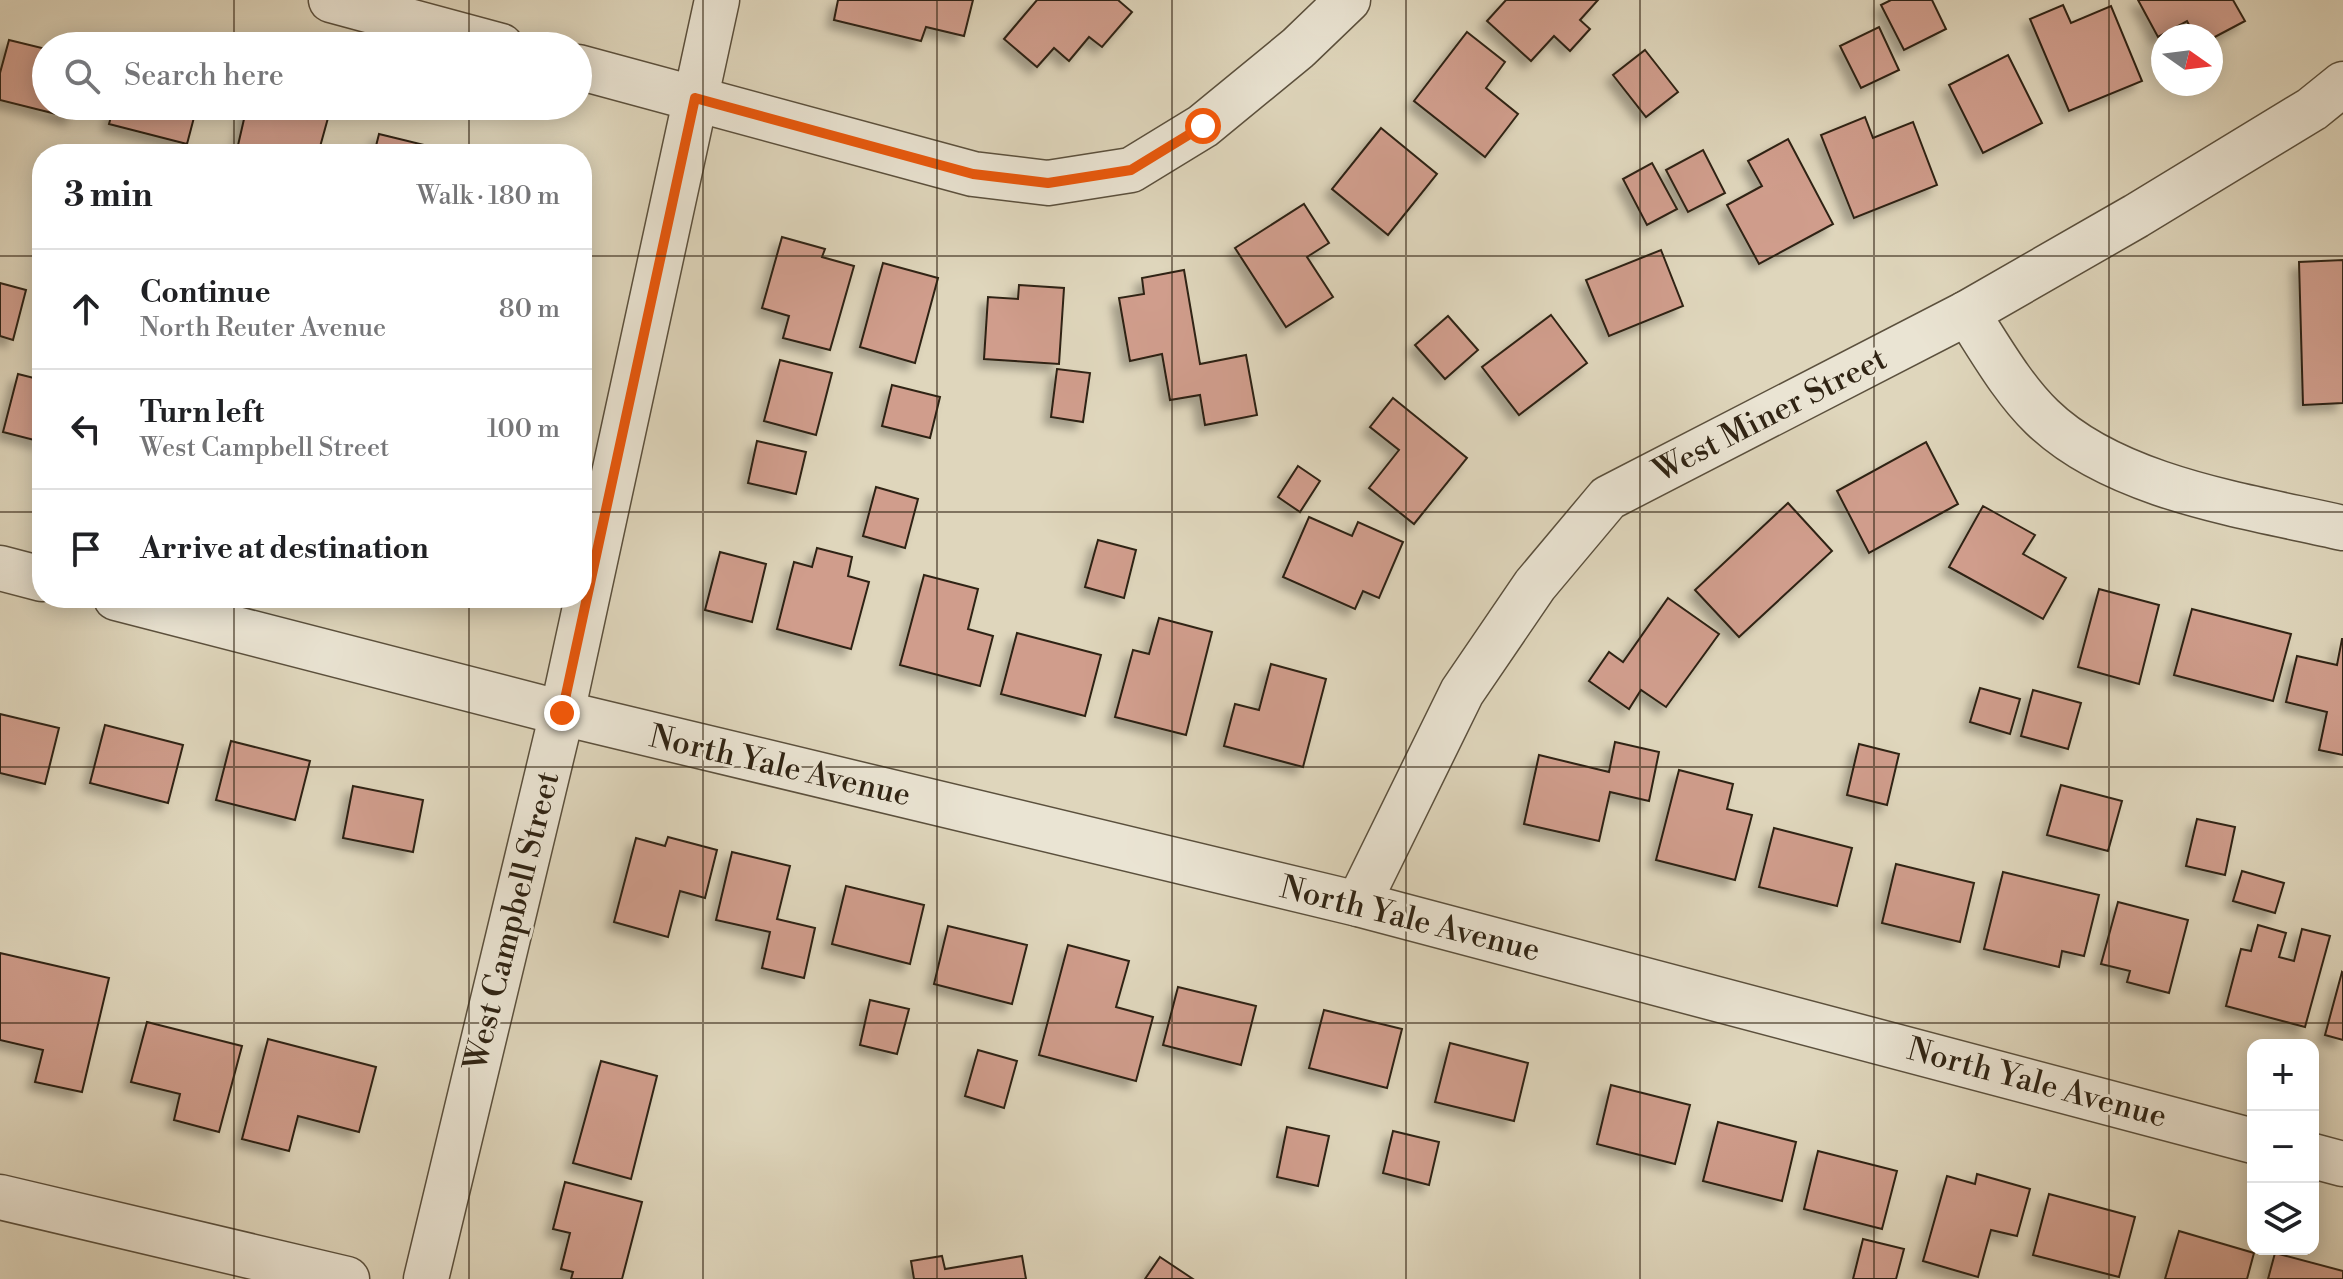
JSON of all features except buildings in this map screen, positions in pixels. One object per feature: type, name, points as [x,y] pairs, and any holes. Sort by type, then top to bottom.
[{"type":"street","points":[[331,0],[449,32]]},
{"type":"street","name":"West Campbell Street","points":[[592,574],[717,0]]},
{"type":"street","points":[[592,71],[973,174],[1048,183],[1131,170],[1192,133],[1298,48],[1348,0]]},
{"type":"street","name":"West Miner Street","points":[[1358,904],[1462,692],[1535,585],[1608,498],[1967,313],[2163,200],[2312,109],[2343,84]]},
{"type":"street","points":[[1967,313],[2009,376],[2042,417],[2089,453],[2177,490],[2343,528]]},
{"type":"street","points":[[0,568],[32,576]]},
{"type":"street","name":"North Yale Avenue","points":[[155,608],[562,713],[1358,904],[2247,1139]]},
{"type":"street","name":"West Campbell Street","points":[[426,1279],[585,608]]},
{"type":"street","points":[[2319,1158],[2343,1164]]},
{"type":"street","points":[[0,1197],[347,1279]]},
{"type":"route","points":[[562,713],[695,98],[973,174],[1048,183],[1131,170],[1203,126]]}]
